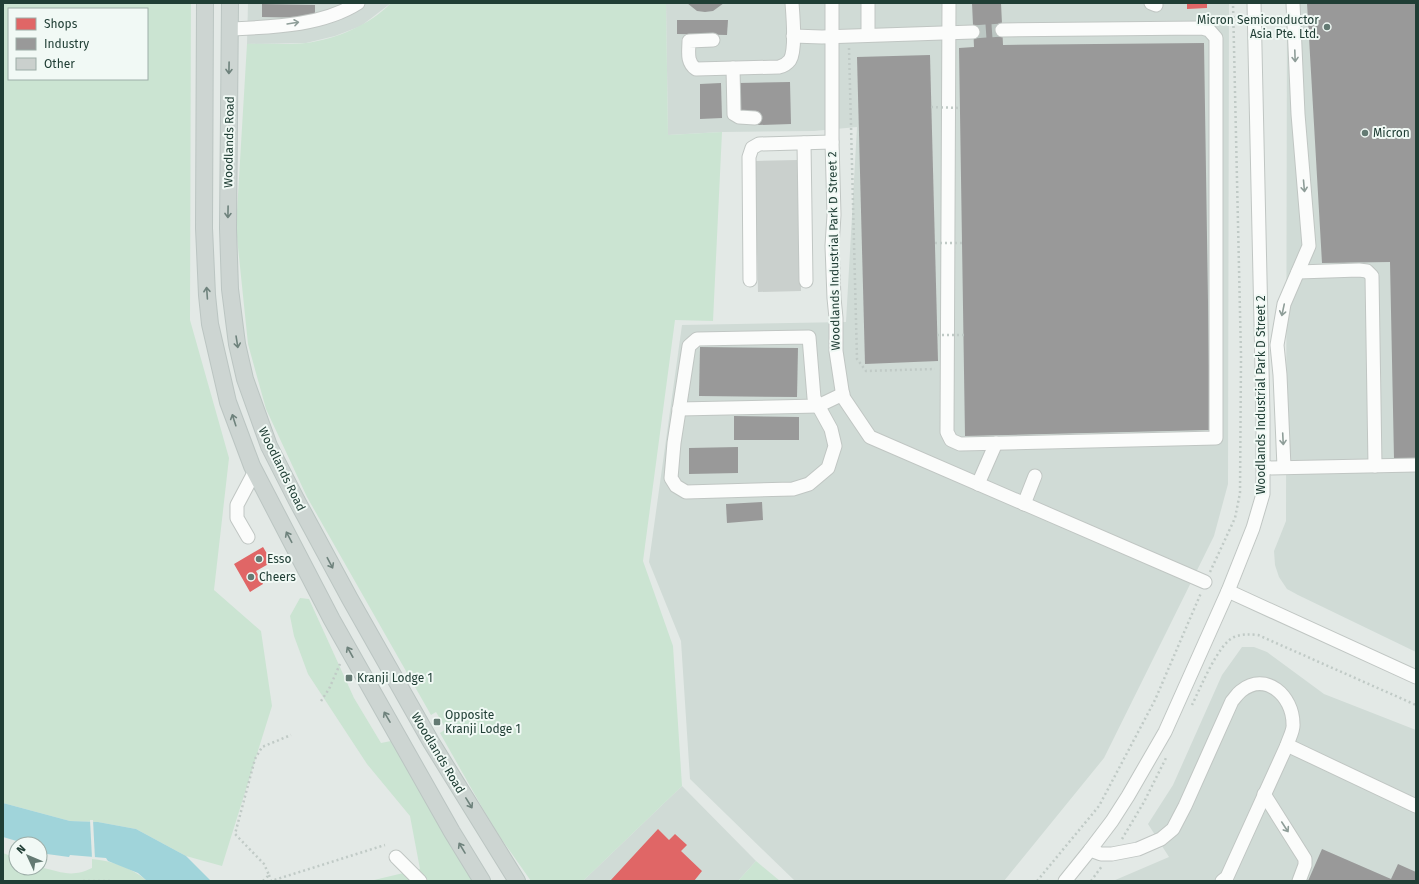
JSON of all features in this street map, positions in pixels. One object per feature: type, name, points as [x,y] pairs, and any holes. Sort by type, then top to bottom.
[{"type":"main road","name":"Woodlands Road","points":[[205,3],[204,228],[207,295],[210,324],[228,402],[255,472],[362,674],[452,832],[482,881]]},
{"type":"main road","name":"Woodlands Road","points":[[230,3],[228,228],[230,289],[237,344],[245,379],[269,446],[350,599],[431,742],[517,881]]},
{"type":"street","points":[[230,29],[281,25],[324,18],[346,10],[358,3]]},
{"type":"street","points":[[713,40],[689,41],[689,61],[696,69],[779,67],[784,65],[790,61],[791,55],[793,36],[792,3]]},
{"type":"street","name":"Woodlands Industrial Park D Street 2","points":[[832,3],[832,142],[834,215],[832,262],[836,318],[836,351],[843,397],[870,437],[1205,582]]},
{"type":"street","points":[[868,3],[868,35]]},
{"type":"street","points":[[949,3],[947,432],[951,440],[960,444],[1216,438],[1216,38],[1209,30],[1202,28],[1002,30]]},
{"type":"street","name":"Woodlands Industrial Park D Street 2","points":[[1065,881],[1090,850],[1128,796],[1165,732],[1228,591],[1253,528],[1263,494],[1264,468],[1254,3]]},
{"type":"street","points":[[1284,467],[1280,375],[1277,345],[1284,304],[1309,246],[1298,114],[1293,3]]},
{"type":"street","points":[[793,36],[848,36],[973,32]]},
{"type":"street","points":[[733,68],[734,114],[739,117],[755,118]]},
{"type":"street","points":[[750,280],[749,157],[752,148],[759,144],[832,142]]},
{"type":"street","points":[[804,143],[806,281]]},
{"type":"street","points":[[1298,272],[1359,270],[1367,271],[1372,276],[1375,466]]},
{"type":"street","points":[[809,337],[814,398],[818,406],[831,429],[835,446],[828,468],[809,484],[793,489],[686,492],[676,486],[671,478],[674,443],[689,346],[697,339],[809,337]]},
{"type":"street","points":[[679,409],[818,406],[843,394]]},
{"type":"street","points":[[978,484],[996,443]]},
{"type":"street","points":[[1264,468],[1416,465]]},
{"type":"street","points":[[248,537],[237,518],[237,505],[255,472]]},
{"type":"street","points":[[1024,504],[1035,476]]},
{"type":"street","points":[[1228,591],[1416,677]]},
{"type":"street","points":[[1090,850],[1101,854],[1112,854],[1138,849],[1161,839],[1173,829],[1185,806],[1232,701],[1240,691],[1261,683],[1272,686],[1283,694],[1291,706],[1294,725],[1287,745],[1264,794],[1228,880]]},
{"type":"street","points":[[1287,745],[1416,806]]},
{"type":"street","points":[[1264,794],[1305,860],[1305,865],[1299,881]]},
{"type":"street","points":[[396,857],[420,881]]},
{"type":"path","points":[[1037,881],[1099,806],[1155,700],[1205,582],[1235,518],[1240,493],[1241,356],[1233,3]]},
{"type":"path","points":[[848,36],[857,359],[866,371],[947,368]]},
{"type":"path","points":[[931,107],[960,108]]},
{"type":"path","points":[[935,243],[962,243]]},
{"type":"path","points":[[937,335],[964,335]]},
{"type":"path","points":[[321,701],[329,689],[339,668]]},
{"type":"path","points":[[291,735],[262,747],[255,759],[235,834],[264,864],[271,881],[385,845]]},
{"type":"path","points":[[263,881],[269,874]]},
{"type":"path","points":[[83,881],[110,881]]},
{"type":"shaded area","points":[[248,3],[391,3],[361,26],[335,36],[306,43],[247,44]]},
{"type":"shaded area","points":[[666,3],[1229,3],[1228,484],[1214,536],[1104,758],[1004,881],[795,881],[690,779],[681,641],[649,562],[682,325],[846,322],[857,127],[814,131],[722,132],[668,135]]},
{"type":"shaded area","points":[[1287,3],[1416,3],[1416,652],[1287,589],[1279,577],[1275,565],[1274,551],[1286,521]]},
{"type":"shaded area","points":[[1242,647],[1254,647],[1267,652],[1324,694],[1416,730],[1416,881],[1113,881],[1169,857],[1148,824],[1173,785],[1222,675]]},
{"type":"shaded area","points":[[682,786],[756,861],[738,881],[583,881]]},
{"type":"green space","points":[[3,3],[191,3],[190,320],[229,458],[214,590],[261,631],[272,706],[222,866],[186,856],[136,829],[98,822],[70,821],[3,803]]},
{"type":"green space","points":[[391,3],[666,3],[668,135],[722,132],[713,321],[675,320],[643,561],[673,646],[682,786],[583,881],[531,881],[500,837],[440,733],[446,729],[436,712],[431,715],[307,497],[266,409],[248,344],[236,228],[247,44],[299,44],[329,38],[352,30],[363,24],[383,11]]},
{"type":"green space","points":[[300,598],[309,599],[354,698],[381,743],[391,741],[474,881],[370,881],[420,869],[410,816],[367,764],[308,674],[294,636],[290,616]]},
{"type":"green space","points":[[3,853],[8,855],[8,876],[48,876],[48,869],[66,873],[78,873],[92,868],[92,859],[107,861],[128,868],[147,881],[3,881]]},
{"type":"green space","points":[[756,861],[780,881],[738,881]]},
{"type":"water","points":[[3,803],[70,821],[98,822],[136,829],[186,856],[211,881],[147,881],[138,873],[108,861],[106,858],[70,855],[69,857],[48,854],[48,836],[8,836],[8,838],[3,837]]},
{"type":"pier","points":[[90,820],[93,820],[95,859],[92,858]]},
{"type":"building: Shops","points":[[1187,3],[1207,3],[1207,8],[1187,9]]},
{"type":"building: Shops","name":"Cheers","points":[[263,547],[272,562],[256,571],[263,584],[250,592],[234,564]]},
{"type":"building: Shops","points":[[658,829],[669,840],[675,834],[687,845],[681,851],[702,871],[694,881],[610,881]]},
{"type":"building: Industry","points":[[687,3],[724,3],[713,11],[705,12],[697,11]]},
{"type":"building: Industry","points":[[972,3],[1001,3],[1003,45],[1204,43],[1210,430],[965,436],[959,48],[974,47]]},
{"type":"building: Industry","name":"Micron","points":[[1307,3],[1416,3],[1416,459],[1394,459],[1390,262],[1322,263]]},
{"type":"building: Industry","points":[[262,4],[315,5],[315,18],[262,17]]},
{"type":"building: Industry","points":[[677,20],[728,20],[727,35],[677,34]]},
{"type":"building: Industry","points":[[930,55],[938,361],[865,364],[857,57]]},
{"type":"building: Industry","points":[[790,82],[791,124],[758,125],[758,113],[739,114],[739,83]]},
{"type":"building: Industry","points":[[721,83],[722,118],[700,119],[700,84]]},
{"type":"building: Industry","points":[[700,347],[798,348],[797,397],[699,396]]},
{"type":"building: Industry","points":[[734,416],[799,417],[799,440],[734,440]]},
{"type":"building: Industry","points":[[738,447],[738,473],[689,474],[689,448]]},
{"type":"building: Industry","points":[[762,502],[763,520],[727,523],[726,504]]},
{"type":"building: Industry","points":[[1322,849],[1391,879],[1398,864],[1416,872],[1416,881],[1308,881]]},
{"type":"building: Other","points":[[798,160],[801,291],[758,292],[755,161]]},
{"type":"tunnel","points":[[973,32],[1002,30]]},
{"type":"place","name":"Micron Semiconductor Asia Pte. Ltd.","points":[[1327,27]]},
{"type":"place","name":"Micron","points":[[1365,133]]},
{"type":"place","name":"Esso","points":[[259,559]]},
{"type":"place","name":"Cheers","points":[[251,577]]},
{"type":"place","name":"Kranji Lodge 1","points":[[349,678]]},
{"type":"place","name":"Opposite Kranji Lodge 1","points":[[437,722]]}]
